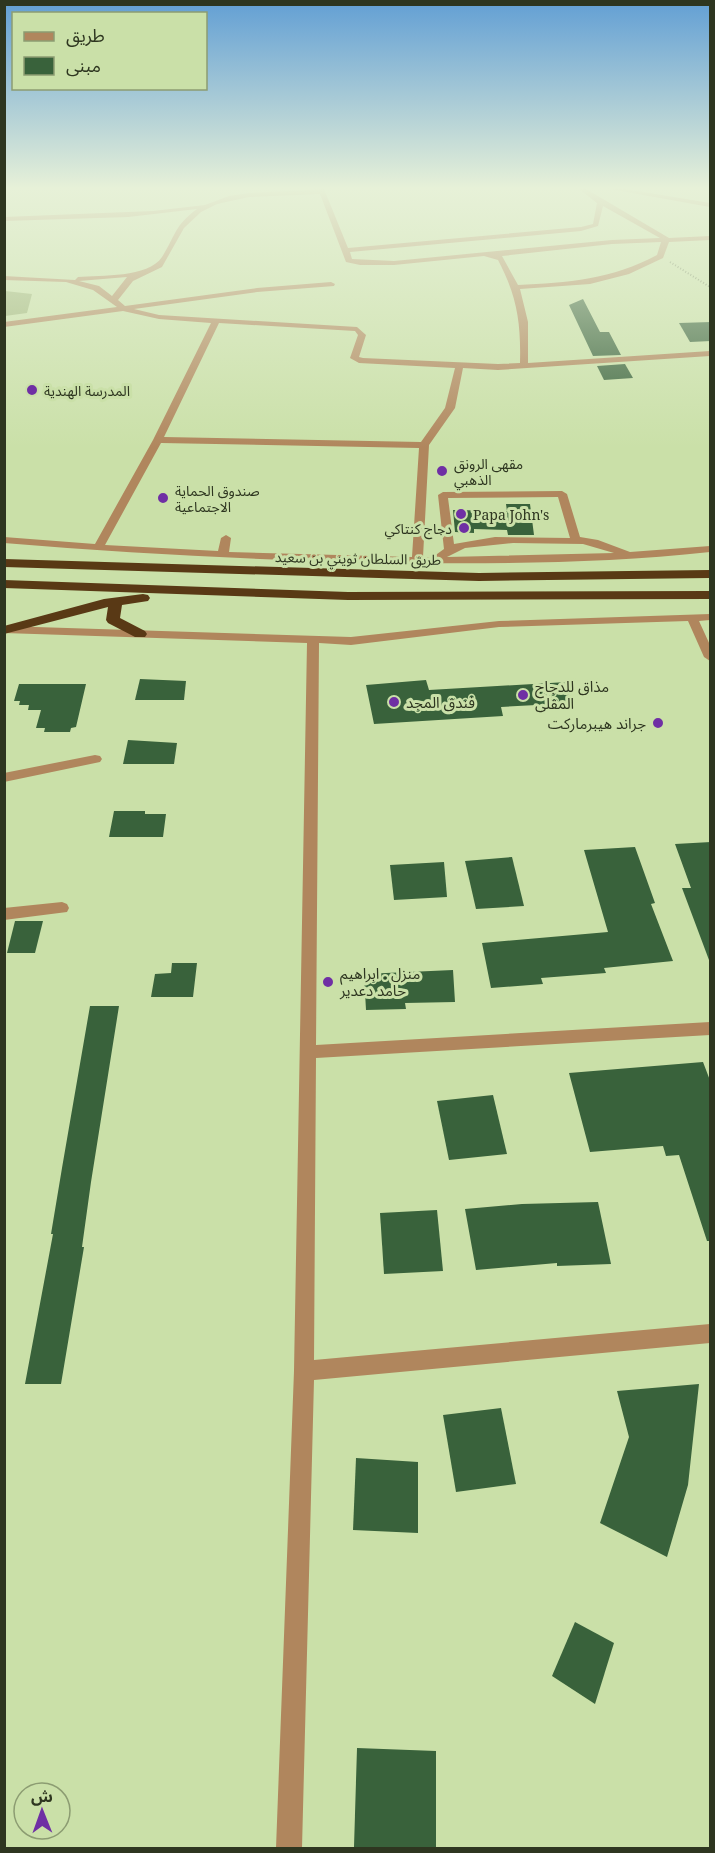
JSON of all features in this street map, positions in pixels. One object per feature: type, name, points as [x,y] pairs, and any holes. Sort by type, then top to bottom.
[{"type":"highway","name":"طريق السلطان ثويني بن سعيد","points":[[4,563],[479,577],[711,574]]},
{"type":"highway","points":[[4,584],[348,596],[711,595]]},
{"type":"highway","points":[[6,629],[117,601],[142,598],[511,606],[628,597]]},
{"type":"highway","points":[[117,601],[113,611],[113,620],[140,634]]},
{"type":"street","points":[[4,278],[66,280],[116,275]]},
{"type":"street","points":[[113,301],[127,280],[138,275]]},
{"type":"street","points":[[509,275],[524,318],[524,365]]},
{"type":"street","points":[[515,287],[577,284],[616,275]]},
{"type":"street","points":[[66,280],[96,288],[123,308],[159,317],[357,329],[362,335],[354,358],[357,360],[459,367],[711,354]]},
{"type":"street","points":[[4,325],[257,290],[331,284]]},
{"type":"street","points":[[98,548],[158,440],[216,321]]},
{"type":"street","points":[[417,560],[424,445],[450,408],[459,367]]},
{"type":"street","points":[[158,440],[424,445]]},
{"type":"street","points":[[449,550],[443,495],[562,494],[576,540],[594,542],[632,556]]},
{"type":"street","points":[[223,556],[226,538]]},
{"type":"street","points":[[4,540],[223,556],[417,560],[533,561],[711,549]]},
{"type":"street","points":[[436,560],[458,545],[477,541],[582,541]]},
{"type":"street","points":[[692,617],[711,657]]},
{"type":"street","points":[[6,629],[313,642],[379,639],[499,624],[711,617]]},
{"type":"street","points":[[289,1848],[304,1371],[313,642]]},
{"type":"street","points":[[4,778],[95,759]]},
{"type":"street","points":[[4,914],[62,908]]},
{"type":"street","points":[[308,1052],[711,1029]]},
{"type":"street","points":[[304,1371],[711,1334]]},
{"type":"path","points":[[692,275],[711,287]]},
{"type":"green space","points":[[5,291],[32,294],[27,313],[5,316]]},
{"type":"building","points":[[583,299],[600,332],[609,332],[621,355],[593,356],[569,305]]},
{"type":"building","points":[[711,322],[711,341],[690,342],[679,323]]},
{"type":"building","points":[[625,364],[633,378],[604,380],[597,366]]},
{"type":"building","points":[[506,504],[530,504],[534,535],[508,535],[507,530],[474,529],[474,533],[455,532],[453,510],[507,511]]},
{"type":"building","points":[[140,679],[186,681],[184,700],[135,700]]},
{"type":"building","points":[[426,680],[429,690],[567,682],[574,703],[501,707],[503,716],[374,724],[366,685]]},
{"type":"building","points":[[19,684],[86,684],[76,727],[71,728],[70,732],[44,732],[45,728],[36,728],[41,710],[28,710],[29,705],[19,705],[20,701],[14,701]]},
{"type":"building","points":[[128,740],[177,743],[174,764],[123,764]]},
{"type":"building","points":[[114,811],[166,814],[163,837],[109,837]]},
{"type":"building","points":[[711,842],[711,960],[709,960],[682,888],[691,888],[675,844]]},
{"type":"building","points":[[635,847],[655,903],[651,904],[673,961],[604,968],[606,973],[541,978],[543,984],[491,988],[482,943],[608,932],[584,850]]},
{"type":"building","points":[[512,857],[524,906],[476,909],[465,861]]},
{"type":"building","points":[[444,862],[447,897],[394,900],[390,865]]},
{"type":"building","points":[[15,921],[43,921],[35,953],[7,953]]},
{"type":"building","points":[[172,963],[197,963],[193,997],[151,997],[155,974],[171,973]]},
{"type":"building","points":[[453,970],[455,1002],[405,1003],[406,1009],[366,1010],[364,974]]},
{"type":"building","points":[[90,1006],[119,1006],[91,1182],[82,1247],[84,1247],[61,1384],[25,1384],[53,1234],[51,1234]]},
{"type":"building","points":[[703,1062],[711,1083],[711,1241],[707,1241],[679,1155],[666,1156],[663,1146],[590,1152],[569,1073]]},
{"type":"building","points":[[493,1095],[507,1154],[449,1160],[437,1101]]},
{"type":"building","points":[[598,1202],[611,1264],[557,1266],[557,1263],[476,1270],[465,1209],[522,1204]]},
{"type":"building","points":[[437,1210],[443,1271],[384,1274],[380,1213]]},
{"type":"building","points":[[699,1384],[688,1485],[667,1557],[600,1523],[629,1437],[617,1391]]},
{"type":"building","points":[[501,1408],[516,1484],[456,1492],[443,1415]]},
{"type":"building","points":[[356,1458],[418,1462],[418,1533],[353,1530]]},
{"type":"building","points":[[575,1622],[614,1643],[595,1704],[552,1676]]},
{"type":"building","points":[[357,1748],[436,1751],[436,1848],[354,1847]]},
{"type":"place","name":"المدرسة الهندية","points":[[32,390]]},
{"type":"place","name":"مقهى الرونق الذهبي","points":[[442,471]]},
{"type":"place","name":"صندوق الحماية الاجتماعية","points":[[163,498]]},
{"type":"place","name":"Papa John's","points":[[461,514]]},
{"type":"place","name":"دجاج كنتاكي","points":[[464,528]]},
{"type":"place","name":"مذاق للدجاج المقلى","points":[[523,695]]},
{"type":"place","name":"فندق المجد","points":[[394,702]]},
{"type":"place","name":"جراند ه‍يبرماركت","points":[[658,723]]},
{"type":"place","name":"منزل . ابراهيم حامد دعدير","points":[[328,982]]}]
